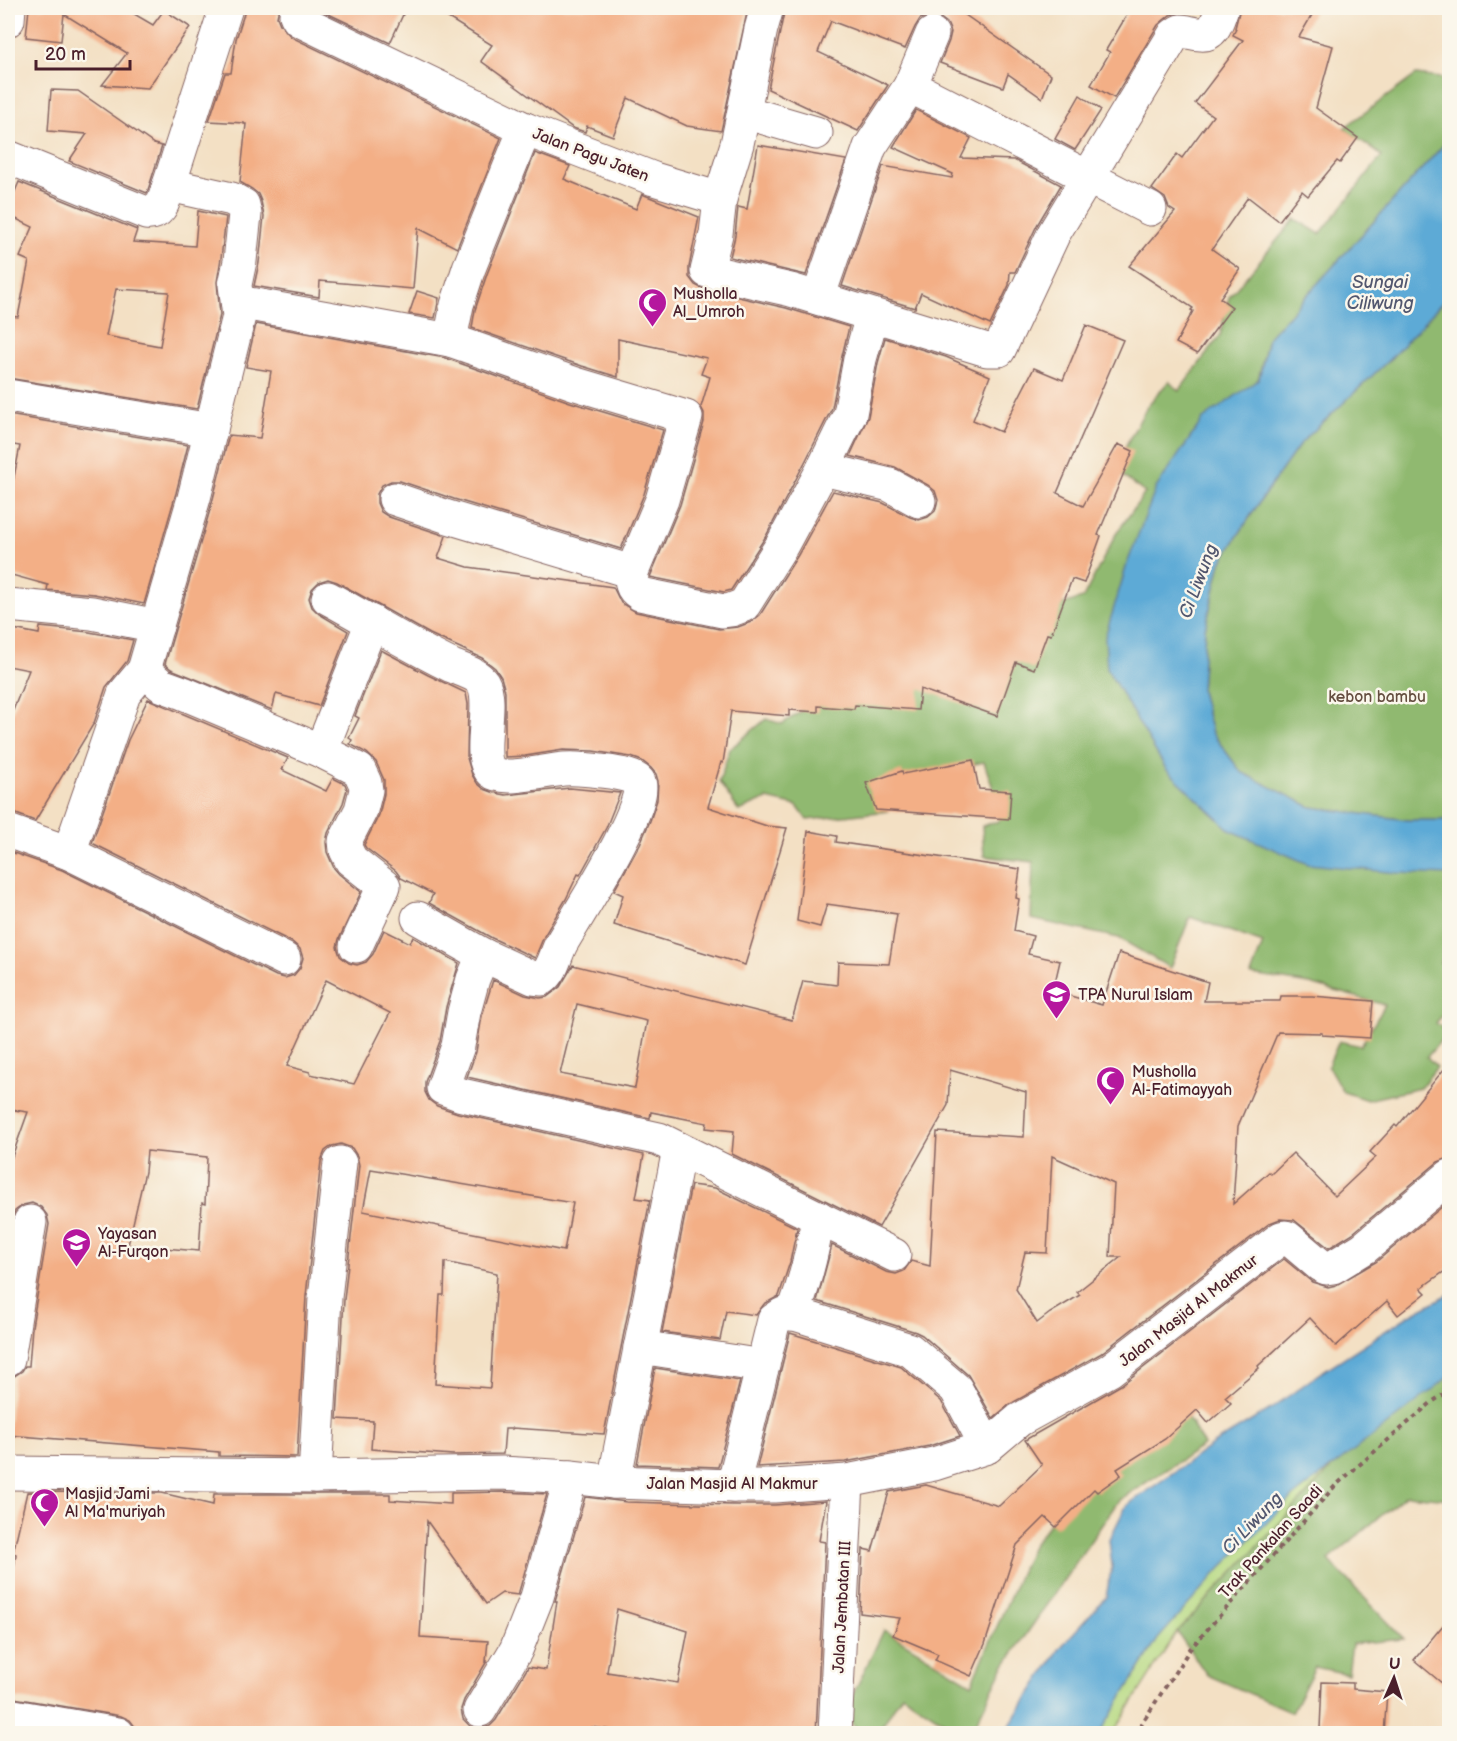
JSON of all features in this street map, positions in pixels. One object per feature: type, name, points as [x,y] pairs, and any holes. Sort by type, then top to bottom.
[{"type":"street","points":[[8,20],[9,8]]},
{"type":"street","points":[[8,157],[146,213],[157,212],[161,207],[226,8]]},
{"type":"street","name":"Jalan Pagu Jaten","points":[[298,8],[296,15],[299,20],[525,129],[686,190],[720,199]]},
{"type":"street","points":[[767,8],[738,144],[720,199],[716,234],[707,271],[818,298],[987,350],[999,350],[1054,233],[1174,35],[1180,31],[1201,35],[1211,32],[1222,8]]},
{"type":"street","points":[[818,298],[870,147],[910,86],[932,34]]},
{"type":"street","points":[[910,86],[1150,209]]},
{"type":"street","points":[[744,112],[816,133]]},
{"type":"street","points":[[450,340],[457,305],[469,268],[525,129]]},
{"type":"street","points":[[69,853],[124,694],[144,670],[194,498],[239,316],[235,285],[245,214],[243,205],[232,199],[168,185]]},
{"type":"street","points":[[238,302],[450,340],[576,384],[686,417],[662,500],[632,572],[631,583],[635,591],[640,594],[723,610],[738,609],[744,605],[782,545],[823,469],[850,414],[860,359],[872,316]]},
{"type":"street","points":[[8,396],[211,430]]},
{"type":"street","points":[[823,469],[890,485],[919,501]]},
{"type":"street","points":[[394,499],[448,518],[632,572]]},
{"type":"street","points":[[328,598],[439,660],[476,676],[483,683],[487,695],[485,752],[492,772],[498,775],[524,776],[566,769],[618,773],[635,777],[639,781],[640,789],[636,805],[624,837],[559,947],[548,975],[542,979],[533,978],[483,956],[418,918]]},
{"type":"street","points":[[8,605],[92,613],[157,626]]},
{"type":"street","points":[[321,750],[372,622]]},
{"type":"street","points":[[144,670],[160,685],[321,750],[360,770],[366,790],[363,803],[345,842],[346,850],[351,860],[384,886],[356,946]]},
{"type":"street","points":[[8,831],[69,853],[284,959]]},
{"type":"street","points":[[483,956],[473,980],[458,1046],[443,1088],[462,1095],[659,1139],[894,1255]]},
{"type":"street","points":[[614,1482],[679,1149]]},
{"type":"street","points":[[315,1476],[325,1298],[340,1163]]},
{"type":"street","name":"Jalan Masjid Al Makmur","points":[[8,1473],[315,1476],[502,1473],[614,1482],[774,1486],[847,1481],[934,1464],[987,1447],[1019,1420],[1110,1370],[1281,1238],[1288,1238],[1320,1265],[1326,1268],[1333,1267],[1364,1248],[1449,1176]]},
{"type":"street","points":[[792,1314],[805,1281],[818,1217]]},
{"type":"street","points":[[8,1359],[30,1221]]},
{"type":"street","points":[[733,1486],[774,1320],[783,1314],[792,1314],[910,1350],[956,1389],[987,1447]]},
{"type":"street","points":[[640,1347],[763,1366]]},
{"type":"street","points":[[480,1710],[516,1650],[529,1618],[571,1477]]},
{"type":"street","name":"Jalan Jembatan III","points":[[835,1734],[847,1481]]},
{"type":"street","points":[[8,1715],[118,1734]]},
{"type":"path","name":"Trak Pankalan Saadi","points":[[1135,1734],[1190,1649],[1335,1486],[1449,1390]]},
{"type":"green space","points":[[1416,75],[1449,79],[1449,139],[1268,338],[1167,767],[1449,875],[1449,953],[1440,962],[1449,971],[1449,1008],[1436,1023],[1448,1032],[1427,1057],[1437,1067],[1420,1088],[1367,1100],[1343,1092],[1328,1066],[1339,1041],[1361,1046],[1385,1005],[1310,984],[1251,975],[1263,943],[1190,917],[1170,968],[1119,938],[1031,919],[1033,862],[984,856],[982,826],[999,821],[997,800],[984,762],[920,775],[889,799],[888,811],[807,820],[797,806],[767,799],[739,811],[719,782],[730,749],[766,719],[782,724],[814,703],[1011,620],[1083,598],[1116,534],[1145,493],[1113,469],[1148,405],[1169,381],[1179,391],[1220,336],[1229,297],[1295,219],[1320,234],[1382,156],[1344,128]]},
{"type":"green space","name":"kebon bambu","points":[[1449,295],[1449,820],[1407,820],[1311,807],[1241,772],[1212,733],[1201,691],[1205,629],[1221,562],[1300,444],[1392,357]]},
{"type":"green space","points":[[1449,1365],[1449,1499],[1406,1495],[1328,1560],[1404,1639],[1352,1644],[1348,1674],[1315,1667],[1292,1712],[1207,1675],[1177,1632],[1377,1420]]},
{"type":"green space","points":[[1181,1406],[1204,1445],[1119,1500],[1003,1668],[971,1733],[948,1733],[952,1727],[902,1694],[878,1733],[862,1733],[843,1715],[884,1630],[972,1684],[1032,1546],[1055,1516]]},
{"type":"green space","points":[[1377,1420],[1177,1632],[1113,1733],[1073,1734],[1167,1584]]},
{"type":"water","name":"Sungai Ciliwung","points":[[1449,139],[1449,295],[1392,357],[1300,444],[1221,562],[1205,629],[1201,691],[1212,733],[1241,772],[1311,807],[1407,820],[1449,820],[1449,875],[1399,873],[1308,864],[1230,830],[1166,769],[1107,669],[1105,637],[1127,564],[1156,488],[1203,419],[1259,379],[1268,338]]},
{"type":"water","name":"Ci Liwung","points":[[1449,1294],[1449,1377],[1292,1498],[1221,1568],[1158,1639],[1100,1733],[1005,1733],[1060,1648],[1106,1597],[1112,1566],[1109,1540],[1126,1506],[1215,1443],[1271,1409],[1317,1375],[1410,1315]]},
{"type":"building","points":[[29,8],[124,8],[153,25],[164,10],[190,27],[148,88],[102,85],[127,53],[64,14],[61,41],[26,37]]},
{"type":"building","points":[[244,8],[279,8],[277,17],[291,37],[501,138],[457,248],[418,228],[413,289],[320,281],[319,297],[254,286],[264,216],[258,194],[240,182],[246,124],[209,121],[225,73],[231,73]]},
{"type":"building","points":[[316,8],[406,8],[390,43]]},
{"type":"building","points":[[432,8],[748,8],[721,131],[687,126],[628,98],[613,136],[587,126],[585,132],[573,128],[481,61],[492,45]]},
{"type":"building","points":[[785,8],[955,8],[1051,75],[1042,98],[1008,74],[1003,87],[940,63],[951,32],[947,23],[939,17],[929,16],[920,19],[905,49],[831,21],[818,52],[888,85],[858,131],[768,89]]},
{"type":"building","points":[[1131,8],[1183,8],[1158,25],[1114,98],[1091,85],[1110,52],[1106,50]]},
{"type":"building","points":[[1240,8],[1316,8],[1299,37],[1333,46],[1316,108],[1358,138],[1340,163],[1337,161],[1308,196],[1302,191],[1279,221],[1248,197],[1212,249],[1240,269],[1220,298],[1232,307],[1197,354],[1176,343],[1193,308],[1129,266],[1175,212],[1169,208],[1165,198],[1152,189],[1177,154],[1182,158],[1213,116],[1195,103],[1243,40],[1233,35]]},
{"type":"building","points":[[51,90],[78,91],[154,144],[162,146],[147,193],[69,161],[87,134],[48,131]]},
{"type":"building","points":[[1080,95],[1101,110],[1075,150],[1055,139]]},
{"type":"building","points":[[916,110],[971,138],[961,158],[1014,160],[1061,185],[1037,225],[1015,272],[1010,272],[1009,285],[990,325],[921,293],[915,308],[842,286],[883,166],[952,178],[953,174],[893,147]]},
{"type":"building","points":[[758,145],[846,160],[806,275],[730,257],[738,207],[747,209]]},
{"type":"building","points":[[535,153],[570,166],[564,179],[636,209],[642,194],[699,217],[689,267],[689,277],[695,285],[849,327],[832,408],[766,536],[731,590],[724,592],[650,577],[680,505],[704,422],[701,407],[710,377],[701,374],[707,358],[618,339],[618,377],[472,328],[475,310],[487,274]]},
{"type":"building","points":[[19,182],[137,230],[133,242],[195,246],[198,211],[226,217],[217,282],[220,315],[197,409],[8,378],[10,316],[18,317],[29,261],[20,257],[33,227],[8,215],[8,208]],"holes":[[[116,289],[169,292],[160,346],[106,336]]]},
{"type":"building","points":[[417,291],[439,298],[435,318],[409,314]]},
{"type":"building","points":[[256,324],[445,358],[570,402],[663,430],[644,494],[621,549],[400,481],[391,481],[382,485],[377,494],[377,503],[381,512],[389,517],[446,536],[438,558],[468,567],[613,587],[621,603],[636,612],[719,629],[738,627],[751,622],[760,615],[798,555],[833,491],[883,503],[919,520],[935,511],[938,500],[935,491],[928,485],[895,467],[850,456],[868,417],[885,338],[946,357],[990,376],[973,420],[1001,432],[1034,368],[1063,380],[1086,325],[1123,340],[1057,493],[1083,506],[1118,444],[1133,451],[1098,535],[1101,536],[1084,583],[1072,579],[1051,635],[1047,634],[1034,669],[1016,662],[997,716],[920,689],[918,710],[855,705],[854,709],[818,706],[818,712],[789,710],[789,716],[731,711],[723,763],[721,762],[708,807],[767,826],[787,828],[745,965],[614,925],[623,895],[614,891],[640,844],[657,800],[658,781],[651,768],[631,757],[593,751],[563,750],[505,757],[505,691],[501,677],[495,668],[482,658],[430,634],[337,582],[328,579],[319,582],[312,589],[309,598],[312,607],[319,614],[348,631],[319,706],[276,694],[272,710],[171,669],[165,664],[212,503],[229,435],[260,438],[271,371],[246,367]]},
{"type":"building","points":[[8,415],[188,445],[144,604],[94,594],[47,590],[48,585],[8,574],[8,508],[20,446],[8,444]]},
{"type":"building","points":[[40,627],[89,632],[133,640],[127,661],[106,687],[94,723],[35,821],[8,813],[8,723],[29,670],[8,666],[8,628],[39,634]]},
{"type":"building","points":[[381,650],[466,693],[468,704],[467,758],[472,775],[484,789],[506,795],[570,788],[620,793],[606,828],[544,936],[535,958],[492,938],[429,903],[433,894],[401,878],[396,871],[364,845],[379,815],[384,794],[384,780],[376,762],[367,753],[350,744],[352,740],[349,738],[359,718],[355,716]]},
{"type":"building","points":[[148,699],[288,758],[282,770],[326,791],[333,778],[345,784],[347,789],[343,803],[328,833],[327,852],[339,874],[361,892],[339,939],[337,947],[340,956],[349,963],[357,965],[366,962],[373,954],[384,930],[410,943],[413,937],[459,963],[446,1007],[440,1041],[425,1082],[425,1092],[429,1100],[437,1106],[458,1113],[644,1155],[636,1198],[650,1200],[604,1434],[512,1428],[505,1429],[503,1454],[453,1455],[371,1449],[373,1421],[337,1419],[344,1300],[359,1165],[352,1148],[341,1144],[325,1151],[321,1161],[306,1296],[297,1457],[219,1456],[219,1452],[8,1435],[13,1377],[25,1366],[29,1366],[32,1327],[49,1224],[47,1215],[41,1207],[32,1203],[23,1205],[15,1211],[12,1218],[8,1243],[8,1168],[28,1112],[8,1109],[8,851],[62,870],[276,976],[285,978],[294,975],[300,968],[303,958],[300,949],[292,942],[92,843],[128,740]],"holes":[[[326,980],[390,1013],[354,1084],[287,1066]],[[147,1151],[207,1157],[205,1204],[202,1203],[199,1251],[128,1245],[145,1172]],[[371,1169],[573,1203],[564,1251],[363,1211]],[[445,1262],[497,1273],[490,1388],[435,1384],[440,1295],[444,1295]]]},
{"type":"building","points":[[973,760],[979,789],[1011,791],[1009,819],[876,810],[866,783],[902,771],[903,774]]},
{"type":"building","points":[[808,831],[837,836],[836,842],[1020,869],[1016,898],[1019,899],[1014,931],[1033,936],[1028,954],[1060,961],[1053,991],[1102,1005],[1119,953],[1208,982],[1204,1001],[1280,1001],[1281,996],[1312,996],[1373,1001],[1370,1038],[1322,1035],[1322,1033],[1278,1032],[1238,1126],[1233,1204],[1293,1153],[1335,1196],[1376,1157],[1370,1152],[1395,1125],[1397,1127],[1449,1063],[1449,1158],[1438,1162],[1353,1233],[1329,1248],[1294,1220],[1280,1219],[1270,1223],[1100,1354],[1010,1404],[993,1418],[968,1375],[922,1335],[817,1301],[832,1245],[886,1272],[896,1274],[904,1271],[911,1261],[930,1266],[937,1132],[1024,1137],[1026,1092],[950,1070],[948,1105],[879,1227],[732,1154],[734,1131],[706,1128],[707,1123],[651,1112],[650,1118],[467,1077],[476,1052],[482,1016],[493,980],[525,995],[547,997],[560,987],[573,965],[792,1020],[803,981],[837,985],[838,962],[889,964],[897,914],[827,904],[820,927],[797,921]],"holes":[[[577,1004],[647,1021],[635,1088],[560,1074]],[[1052,1156],[1114,1184],[1110,1257],[1121,1257],[1077,1292],[1080,1295],[1037,1323],[1016,1289],[1025,1252],[1047,1253]]]},
{"type":"building","points":[[691,1185],[715,1188],[797,1228],[790,1262],[779,1296],[764,1304],[756,1315],[726,1311],[720,1340],[662,1332]]},
{"type":"building","points":[[1449,1201],[1449,1268],[1421,1288],[1426,1293],[1398,1315],[1387,1301],[1336,1346],[1310,1318],[1258,1366],[1259,1368],[1225,1397],[1231,1403],[1208,1423],[1197,1410],[1165,1439],[1117,1469],[1121,1475],[1097,1492],[1094,1489],[1056,1527],[1045,1517],[1017,1545],[985,1644],[971,1676],[935,1660],[938,1654],[893,1635],[900,1618],[860,1613],[863,1549],[872,1551],[889,1492],[926,1485],[999,1506],[1042,1465],[1025,1440],[1121,1385],[1284,1259],[1312,1282],[1328,1287],[1336,1285],[1376,1262]]},
{"type":"building","points":[[790,1333],[901,1367],[941,1401],[960,1436],[929,1446],[845,1462],[757,1467]]},
{"type":"building","points":[[655,1368],[740,1381],[718,1467],[637,1464]]},
{"type":"building","points":[[27,1492],[162,1493],[213,1505],[214,1494],[390,1494],[390,1500],[451,1504],[451,1493],[547,1494],[518,1595],[502,1593],[486,1604],[427,1521],[420,1637],[488,1641],[487,1661],[461,1709],[463,1719],[470,1726],[480,1729],[490,1726],[496,1720],[528,1667],[546,1670],[557,1601],[555,1601],[585,1497],[627,1502],[733,1505],[775,1505],[826,1501],[819,1541],[825,1542],[816,1734],[639,1734],[592,1727],[591,1730],[586,1729],[586,1734],[150,1734],[136,1728],[130,1720],[121,1716],[8,1697],[8,1616],[16,1554],[13,1553]],"holes":[[[617,1609],[688,1631],[678,1683],[607,1672]]]},
{"type":"building","points":[[1449,1618],[1449,1689],[1414,1660]]},
{"type":"building","points":[[1322,1682],[1353,1683],[1353,1689],[1387,1692],[1384,1734],[1360,1734],[1360,1732],[1320,1729]]},
{"type":"place","name":"Musholla Al_Umroh","points":[[652,328]]},
{"type":"place","name":"TPA Nurul Islam","points":[[1057,1020]]},
{"type":"place","name":"Musholla Al-Fatimayyah","points":[[1111,1106]]},
{"type":"place","name":"Yayasan Al-Furqon","points":[[77,1268]]},
{"type":"place","name":"Masjid Jami Al Ma'muriyah","points":[[44,1528]]}]
